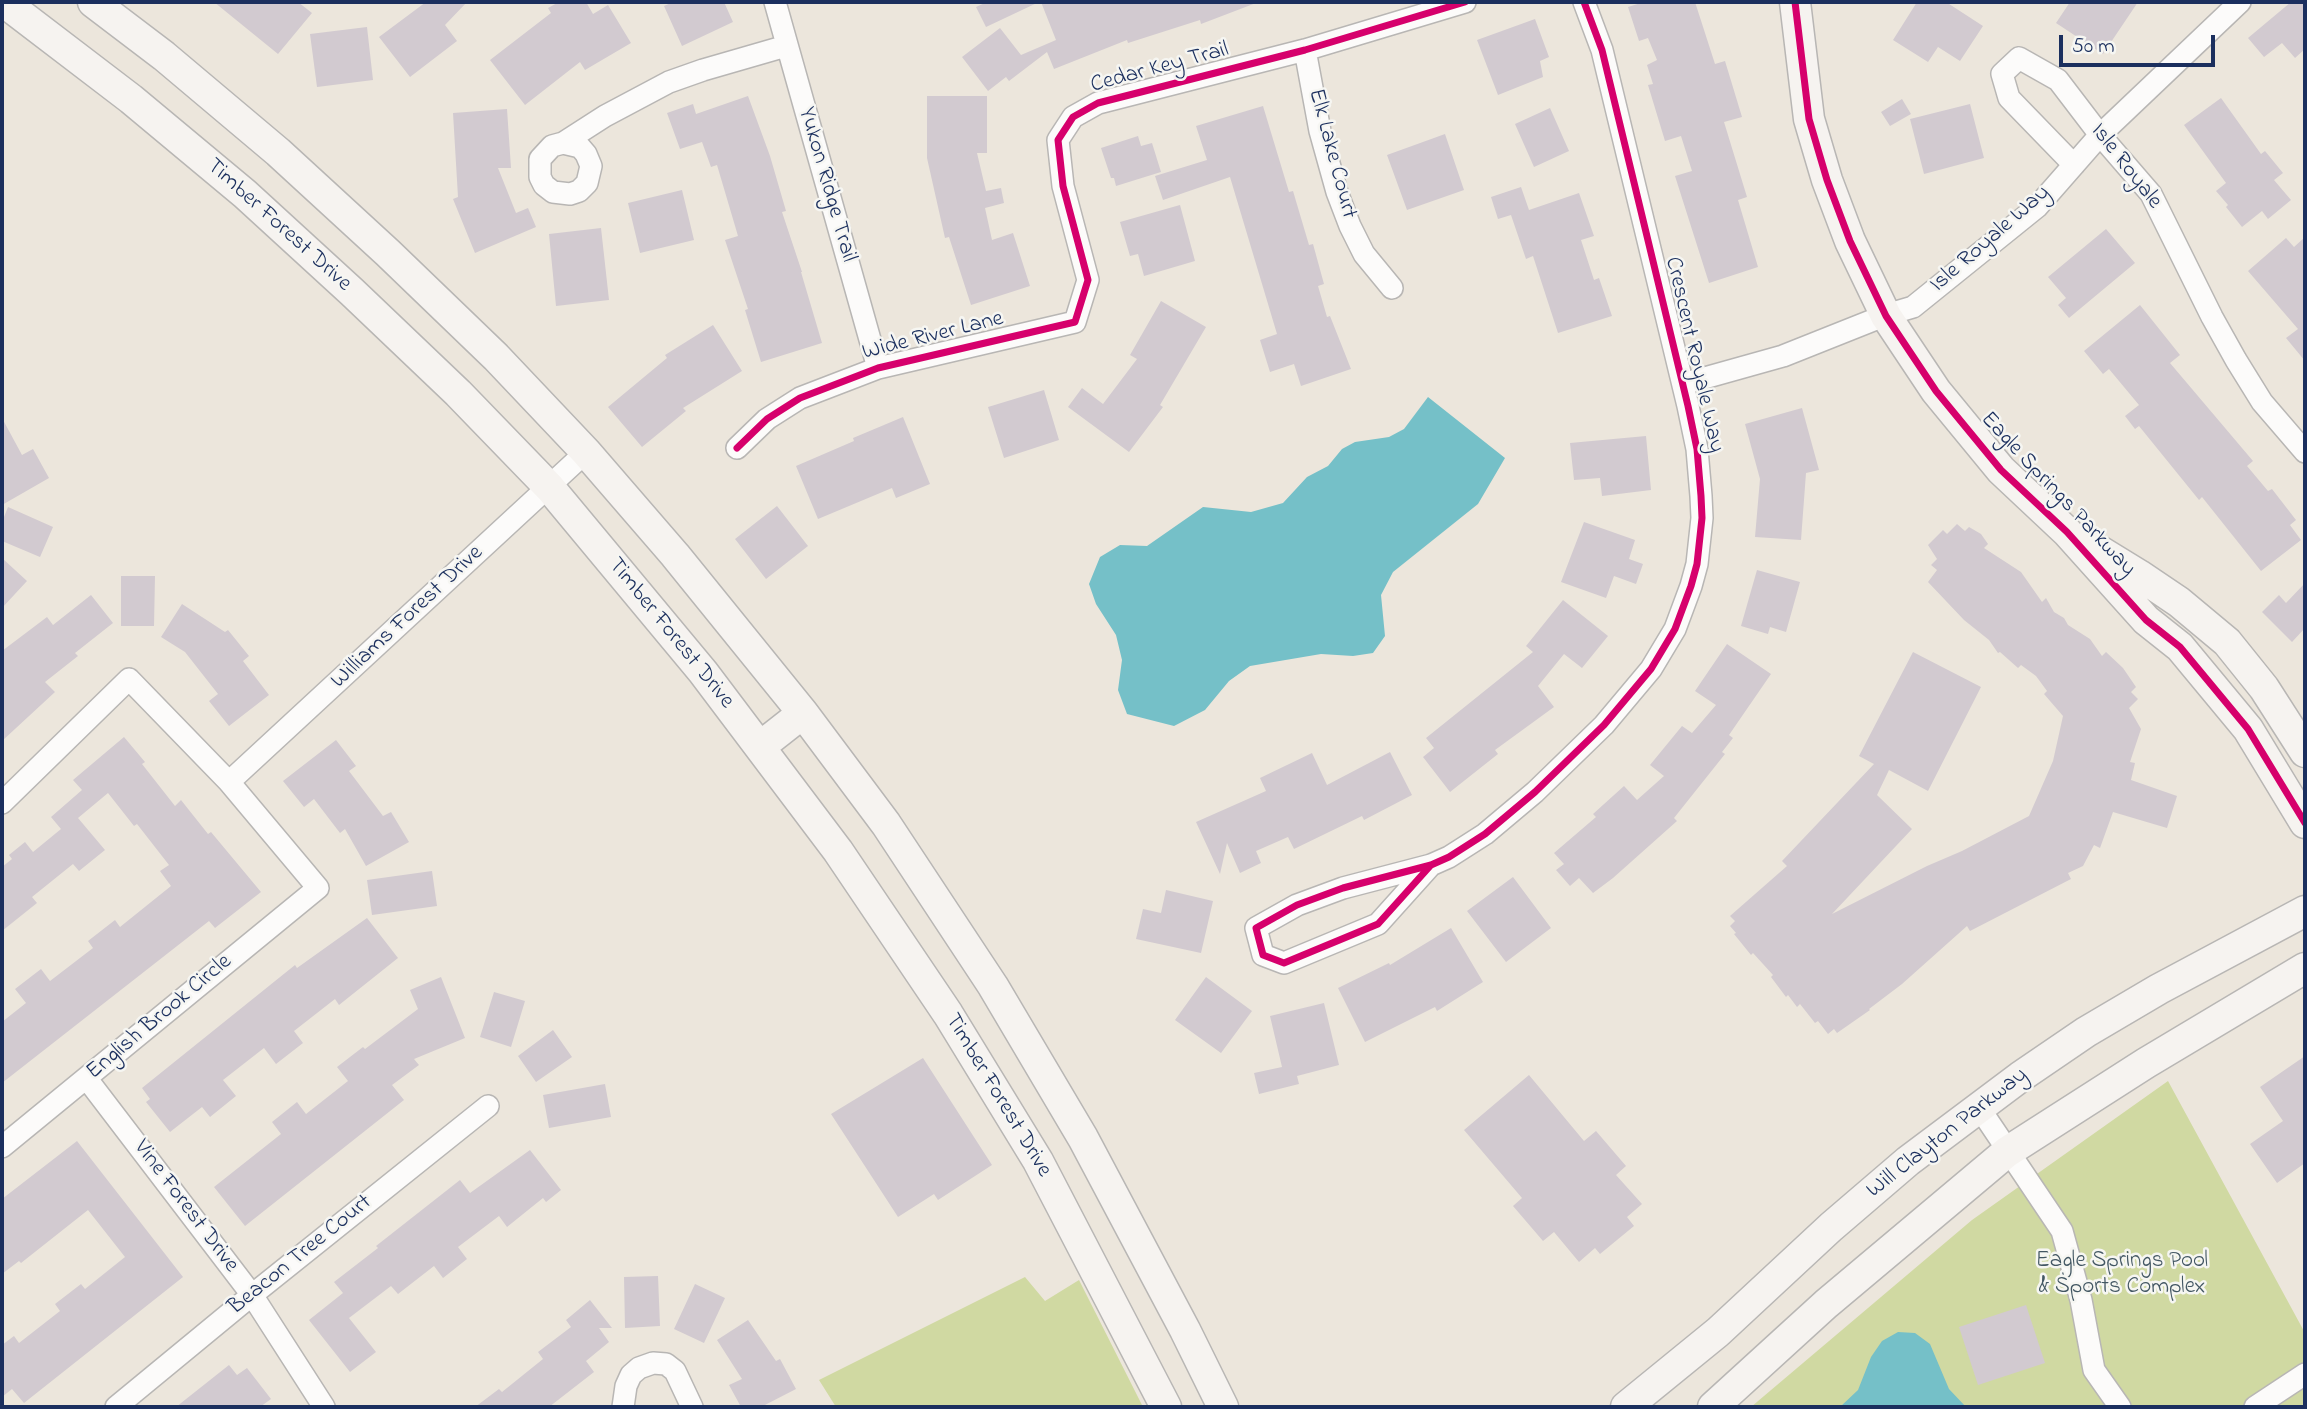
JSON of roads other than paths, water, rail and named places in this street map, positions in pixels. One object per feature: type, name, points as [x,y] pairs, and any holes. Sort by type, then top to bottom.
[{"type":"main road","name":"Timber Forest Drive","points":[[4,2],[131,99],[244,194],[448,384],[550,488],[703,672],[838,852],[948,1014],[1024,1139],[1166,1407]]},
{"type":"main road","points":[[93,2],[164,56],[278,152],[496,357],[586,452],[675,555],[803,713],[886,824],[993,986],[1083,1138],[1223,1407]]},
{"type":"main road","name":"Eagle Springs Parkway","points":[[1795,2],[1809,119],[1827,180],[1850,241],[1886,315],[1936,391],[2001,470],[2067,532],[2146,620],[2180,647],[2248,729],[2305,823]]},
{"type":"main road","name":"Eagle Springs Parkway","points":[[2067,532],[2179,602],[2227,642],[2264,688],[2305,752]]},
{"type":"main road","points":[[761,746],[803,713]]},
{"type":"main road","name":"Will Clayton Parkway","points":[[1626,1407],[1718,1332],[1831,1227],[1908,1161],[2020,1077],[2087,1032],[2159,989],[2305,911]]},
{"type":"main road","points":[[1713,1407],[1826,1304],[2007,1153],[2146,1063],[2305,968]]},
{"type":"street","name":"Yukon Ridge Trail","points":[[775,2],[878,368]]},
{"type":"street","name":"Cedar Key Trail","points":[[1075,322],[1088,280],[1060,170],[1058,141],[1073,117],[1105,101],[1305,50],[1465,2]]},
{"type":"street","name":"Crescent Royale Way","points":[[1431,864],[1378,924],[1284,963],[1263,955],[1256,928],[1297,905],[1343,888],[1449,857],[1485,834],[1570,760],[1604,725],[1651,669],[1675,629],[1691,586],[1700,541],[1702,518],[1697,449],[1684,384],[1602,50],[1584,2]]},
{"type":"street","name":"Isle Royale Way","points":[[1684,384],[1803,349],[1886,315],[1913,307],[2037,207],[2100,135],[2240,2]]},
{"type":"street","points":[[563,142],[669,82],[786,46]]},
{"type":"street","name":"Elk Lake Court","points":[[1305,50],[1320,131],[1337,192],[1364,254],[1392,288]]},
{"type":"street","name":"Isle Royale","points":[[2074,165],[2009,98],[2002,74],[2019,58],[2058,80],[2100,135],[2151,194],[2211,317],[2236,360],[2262,402],[2305,452]]},
{"type":"street","name":"Wide River Lane","points":[[737,448],[767,419],[800,398],[878,368],[1075,322]]},
{"type":"street","name":"Williams Forest Drive","points":[[229,782],[586,452]]},
{"type":"street","points":[[2,803],[129,678],[229,782]]},
{"type":"street","name":"English Brook Circle","points":[[2,1147],[318,888],[229,782]]},
{"type":"street","name":"Vine Forest Drive","points":[[87,1079],[252,1295],[324,1407]]},
{"type":"street","name":"Beacon Tree Court","points":[[116,1407],[488,1106]]},
{"type":"street","points":[[1980,1109],[2007,1153],[2062,1231],[2081,1300],[2094,1370],[2120,1407]]},
{"type":"street","points":[[623,1407],[626,1385],[631,1375],[639,1368],[653,1363],[666,1364],[675,1371],[692,1407]]},
{"type":"street","points":[[2255,1407],[2305,1374]]},
{"type":"water","points":[[1428,397],[1505,458],[1478,504],[1393,572],[1381,595],[1385,636],[1373,653],[1353,656],[1321,654],[1250,666],[1229,681],[1205,710],[1174,726],[1127,714],[1118,690],[1122,660],[1116,635],[1096,604],[1089,584],[1100,557],[1120,545],[1147,546],[1203,507],[1251,512],[1283,503],[1307,477],[1328,466],[1342,449],[1355,442],[1389,437],[1404,429]]},
{"type":"water","points":[[1898,1332],[1915,1333],[1930,1344],[1949,1389],[1966,1407],[1840,1407],[1858,1390],[1871,1357],[1882,1341]]},
{"type":"park label","name":"Eagle Springs Pool & Sports Complex","points":[[2122,1275]]}]
